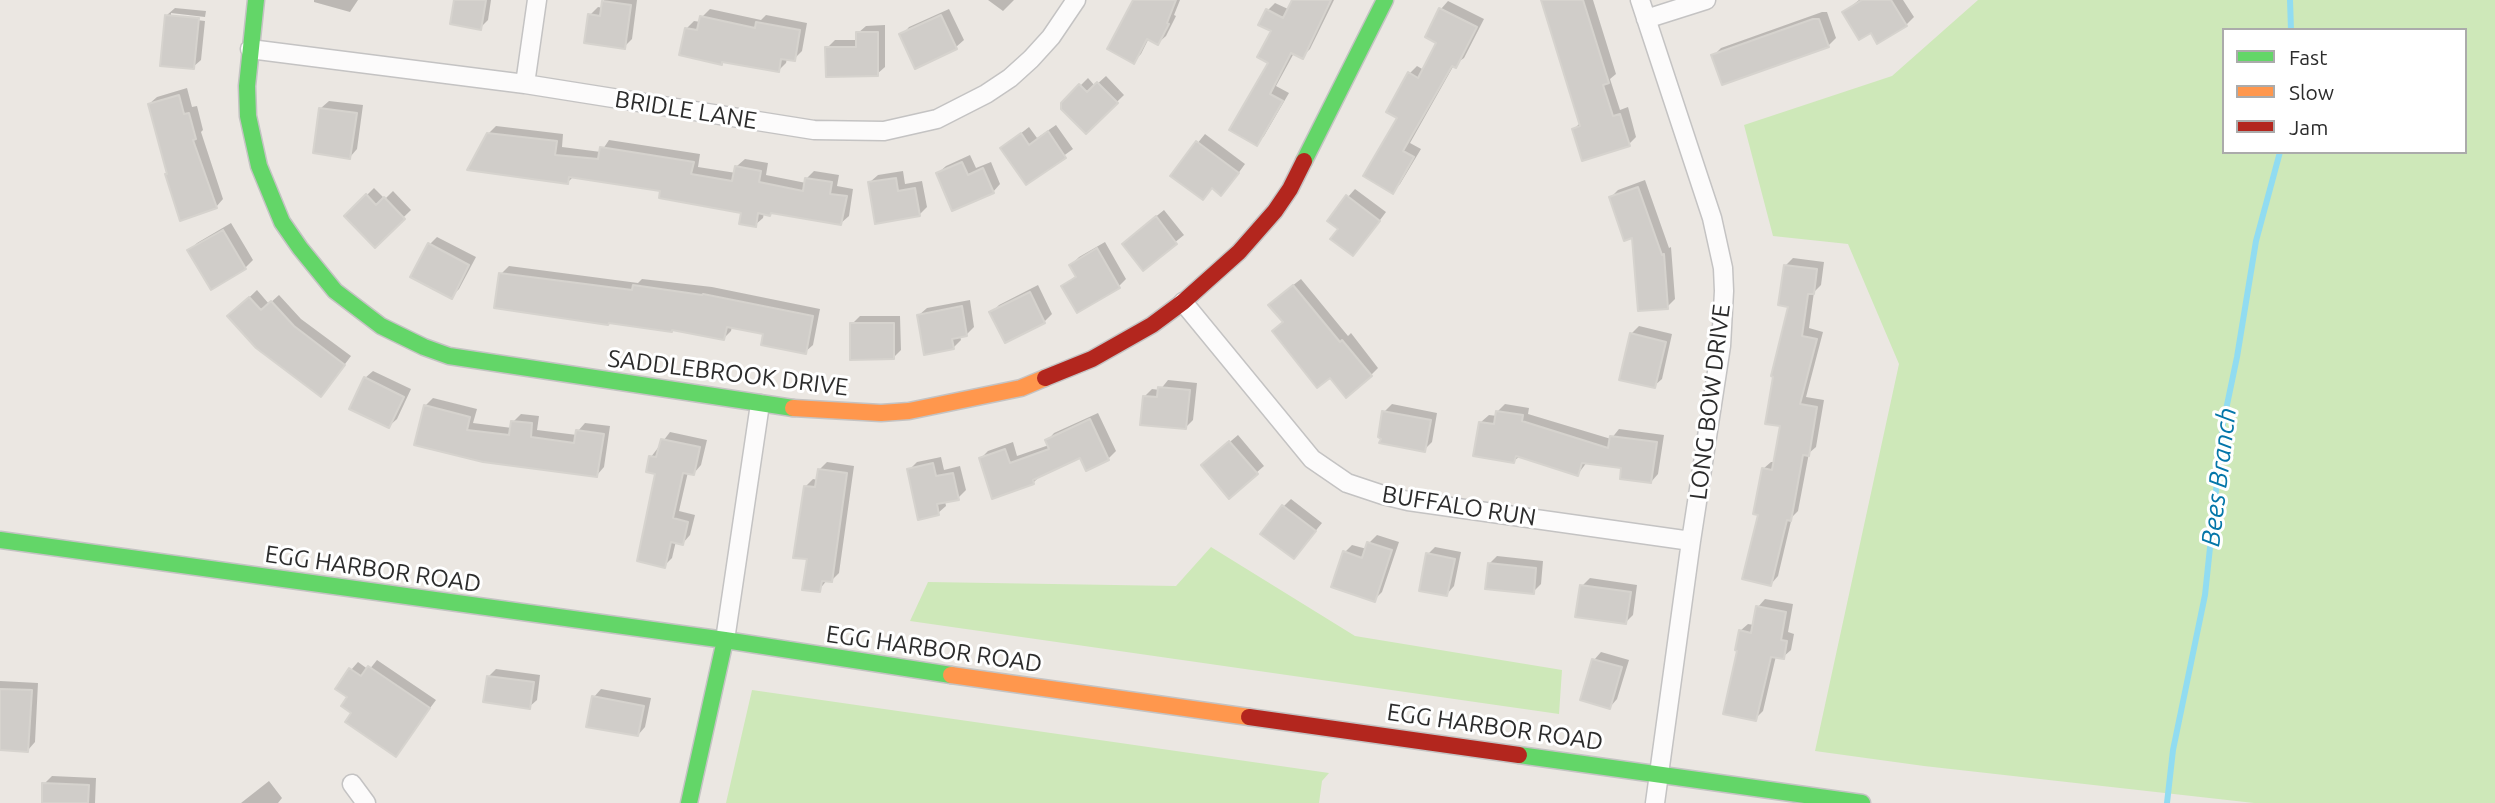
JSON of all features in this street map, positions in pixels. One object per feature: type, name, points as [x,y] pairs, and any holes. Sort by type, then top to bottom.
[{"type":"main road","name":"SADDLEBROOK DRIVE","points":[[256,0],[247,86],[250,127],[258,166],[282,222],[300,248],[335,291],[381,326],[449,356],[804,410],[881,413],[909,411],[1021,388],[1092,359],[1152,325],[1183,302],[1239,252],[1275,211],[1290,189],[1385,0]]},
{"type":"main road","name":"EGG HARBOR ROAD","points":[[0,540],[725,640],[987,680],[1861,803]]},
{"type":"main road","points":[[689,803],[725,640]]},
{"type":"street","points":[[525,84],[537,0]]},
{"type":"street","name":"BRIDLE LANE","points":[[250,49],[525,84],[814,130],[884,131],[937,118],[986,94],[1010,78],[1051,37],[1076,0]]},
{"type":"street","name":"LONG BOW DRIVE","points":[[1640,0],[1712,218],[1723,268],[1724,315],[1655,803]]},
{"type":"street","points":[[1646,19],[1706,0]]},
{"type":"street","name":"BUFFALO RUN","points":[[1183,302],[1312,459],[1347,483],[1408,501],[1691,541]]},
{"type":"street","points":[[725,640],[760,404]]},
{"type":"street","points":[[352,784],[366,803]]},
{"type":"green space","points":[[1978,0],[2495,0],[2495,803],[2254,803],[1815,751],[1899,364],[1848,244],[1773,236],[1744,125],[1892,76]]},
{"type":"green space","points":[[1211,547],[1355,636],[1562,670],[1559,714],[910,621],[928,582],[1176,586]]},
{"type":"green space","points":[[752,690],[1329,773],[1322,781],[1319,803],[726,803]]},
{"type":"building","points":[[454,0],[486,0],[481,30],[450,24]]},
{"type":"building","points":[[1133,0],[1176,0],[1167,23],[1169,24],[1158,45],[1147,39],[1134,64],[1107,49]]},
{"type":"building","points":[[1292,0],[1331,0],[1303,59],[1291,53],[1270,94],[1283,101],[1257,146],[1229,130],[1268,63],[1257,57],[1271,31],[1258,25],[1266,9],[1283,18]]},
{"type":"building","points":[[1541,0],[1583,0],[1609,83],[1603,85],[1613,116],[1620,114],[1630,146],[1582,161],[1572,129],[1580,126]]},
{"type":"building","points":[[1862,0],[1891,0],[1907,26],[1877,44],[1871,33],[1859,40],[1842,12]]},
{"type":"building","points":[[602,1],[631,5],[625,49],[584,43],[588,14],[600,16]]},
{"type":"building","points":[[1439,8],[1477,27],[1456,68],[1452,66],[1403,151],[1414,157],[1393,194],[1363,176],[1397,118],[1386,112],[1408,72],[1418,78],[1436,43],[1425,37]]},
{"type":"building","points":[[165,15],[199,18],[194,69],[160,66]]},
{"type":"building","points":[[941,15],[957,49],[915,69],[899,34]]},
{"type":"building","points":[[700,16],[755,28],[756,22],[800,30],[795,61],[781,59],[779,72],[722,62],[722,65],[679,55],[685,28],[697,30]]},
{"type":"building","points":[[1819,19],[1829,47],[1722,85],[1711,55]]},
{"type":"building","points":[[856,32],[878,32],[878,76],[826,77],[825,47],[856,47]]},
{"type":"building","points":[[1097,82],[1118,103],[1086,134],[1061,109],[1061,103],[1079,84],[1087,92]]},
{"type":"building","points":[[179,95],[184,114],[189,113],[196,139],[193,140],[217,208],[180,221],[148,104]]},
{"type":"building","points":[[319,108],[357,113],[350,159],[313,153]]},
{"type":"building","points":[[1048,131],[1066,158],[1026,185],[1000,148],[1021,133],[1029,145]]},
{"type":"building","points":[[487,133],[557,141],[555,155],[598,159],[600,147],[694,162],[691,174],[732,181],[735,166],[761,171],[759,182],[803,191],[805,178],[832,182],[830,194],[847,196],[841,225],[758,213],[756,227],[739,224],[741,213],[659,198],[660,191],[569,177],[568,184],[467,170]]},
{"type":"building","points":[[1196,141],[1239,173],[1221,196],[1212,188],[1203,200],[1170,176]]},
{"type":"building","points":[[962,162],[968,175],[983,168],[994,193],[952,211],[936,173]]},
{"type":"building","points":[[896,178],[898,191],[915,188],[920,216],[875,224],[868,182]]},
{"type":"building","points":[[1638,187],[1662,255],[1664,254],[1668,309],[1638,311],[1632,238],[1624,241],[1609,197]]},
{"type":"building","points":[[366,194],[376,205],[384,197],[405,219],[375,248],[344,216]]},
{"type":"building","points":[[1346,195],[1380,221],[1353,256],[1330,239],[1338,229],[1327,221]]},
{"type":"building","points":[[1156,216],[1177,244],[1143,271],[1122,244]]},
{"type":"building","points":[[223,230],[246,269],[211,290],[187,250]]},
{"type":"building","points":[[428,243],[469,265],[452,299],[410,277]]},
{"type":"building","points":[[1097,248],[1120,288],[1077,313],[1061,286],[1076,277],[1069,265]]},
{"type":"building","points":[[1784,265],[1817,269],[1814,294],[1808,294],[1802,336],[1817,339],[1800,404],[1817,407],[1809,456],[1803,455],[1791,521],[1787,520],[1771,586],[1742,579],[1758,515],[1753,514],[1762,468],[1772,470],[1780,426],[1765,424],[1773,377],[1771,376],[1788,307],[1778,305]]},
{"type":"building","points":[[499,273],[632,290],[633,285],[703,294],[813,316],[806,354],[761,345],[763,334],[727,327],[724,340],[672,330],[608,325],[494,308]]},
{"type":"building","points":[[1293,285],[1372,376],[1346,398],[1330,378],[1317,388],[1272,331],[1283,322],[1268,305]]},
{"type":"building","points":[[1030,292],[1045,323],[1005,343],[989,312]]},
{"type":"building","points":[[249,297],[261,310],[271,301],[294,326],[345,365],[321,397],[256,348],[227,316]]},
{"type":"building","points":[[962,306],[967,336],[952,339],[954,349],[924,355],[917,315]]},
{"type":"building","points":[[850,323],[894,323],[894,359],[850,360]]},
{"type":"building","points":[[1630,333],[1666,342],[1655,388],[1619,380]]},
{"type":"building","points":[[364,377],[404,397],[389,428],[349,409]]},
{"type":"building","points":[[1158,387],[1190,390],[1186,429],[1140,425],[1143,396],[1157,397]]},
{"type":"building","points":[[424,405],[470,417],[467,430],[509,435],[511,421],[532,423],[531,437],[574,443],[576,430],[604,434],[597,477],[483,462],[414,445]]},
{"type":"building","points":[[1382,411],[1431,420],[1425,452],[1379,443]]},
{"type":"building","points":[[1496,411],[1523,415],[1522,421],[1608,448],[1610,436],[1657,442],[1651,483],[1620,479],[1621,468],[1582,463],[1578,476],[1516,456],[1514,463],[1473,456],[1479,422],[1494,424]]},
{"type":"building","points":[[1090,419],[1109,460],[1086,471],[1080,458],[1033,480],[1034,484],[992,499],[979,458],[1005,449],[1010,463],[1049,449],[1045,440]]},
{"type":"building","points":[[661,439],[700,447],[694,475],[683,473],[673,518],[688,522],[683,545],[671,542],[665,568],[637,561],[655,474],[646,472],[649,456],[656,457]]},
{"type":"building","points":[[1229,441],[1258,474],[1229,499],[1201,465]]},
{"type":"building","points":[[933,463],[936,476],[953,473],[959,500],[937,504],[939,515],[918,520],[907,469]]},
{"type":"building","points":[[818,469],[847,473],[832,582],[822,581],[820,592],[802,590],[807,559],[793,558],[804,486],[815,487]]},
{"type":"building","points":[[1282,505],[1316,531],[1294,559],[1260,534]]},
{"type":"building","points":[[1367,542],[1392,550],[1375,602],[1331,587],[1343,551],[1362,558]]},
{"type":"building","points":[[1426,553],[1455,559],[1447,596],[1419,591]]},
{"type":"building","points":[[1488,563],[1536,568],[1534,594],[1485,589]]},
{"type":"building","points":[[1580,585],[1631,592],[1626,624],[1575,617]]},
{"type":"building","points":[[1756,606],[1786,612],[1781,640],[1787,641],[1784,659],[1771,657],[1756,721],[1723,714],[1739,630],[1751,633]]},
{"type":"building","points":[[1592,659],[1622,667],[1610,709],[1580,700]]},
{"type":"building","points":[[368,666],[430,708],[396,757],[345,722],[351,713],[341,706],[347,697],[335,689],[349,668],[361,676]]},
{"type":"building","points":[[487,676],[534,682],[530,709],[483,702]]},
{"type":"building","points":[[0,689],[32,690],[28,752],[0,750]]},
{"type":"building","points":[[592,696],[644,706],[638,736],[586,727]]},
{"type":"building","points":[[42,783],[89,785],[88,803],[42,803]]},
{"type":"waterway","name":"Bees Branch","points":[[2290,0],[2291,28]]},
{"type":"waterway","name":"Bees Branch","points":[[2167,803],[2173,750],[2205,595],[2223,424],[2256,241],[2279,154]]},
{"type":"traffic: fast","points":[[256,0],[247,86],[248,116],[259,166],[282,222],[300,248],[335,291],[381,326],[449,356],[793,408]]},
{"type":"traffic: fast","points":[[1304,161],[1385,0]]},
{"type":"traffic: fast","points":[[0,540],[725,640],[951,675]]},
{"type":"traffic: fast","points":[[689,803],[725,640]]},
{"type":"traffic: fast","points":[[1519,755],[1862,803]]},
{"type":"traffic: slow","points":[[793,408],[881,413],[909,411],[1021,388],[1045,378]]},
{"type":"traffic: slow","points":[[951,675],[1249,717]]},
{"type":"traffic: jam","points":[[1045,378],[1092,359],[1152,325],[1183,302],[1239,252],[1275,211],[1304,161]]},
{"type":"traffic: jam","points":[[1249,717],[1519,755]]}]
